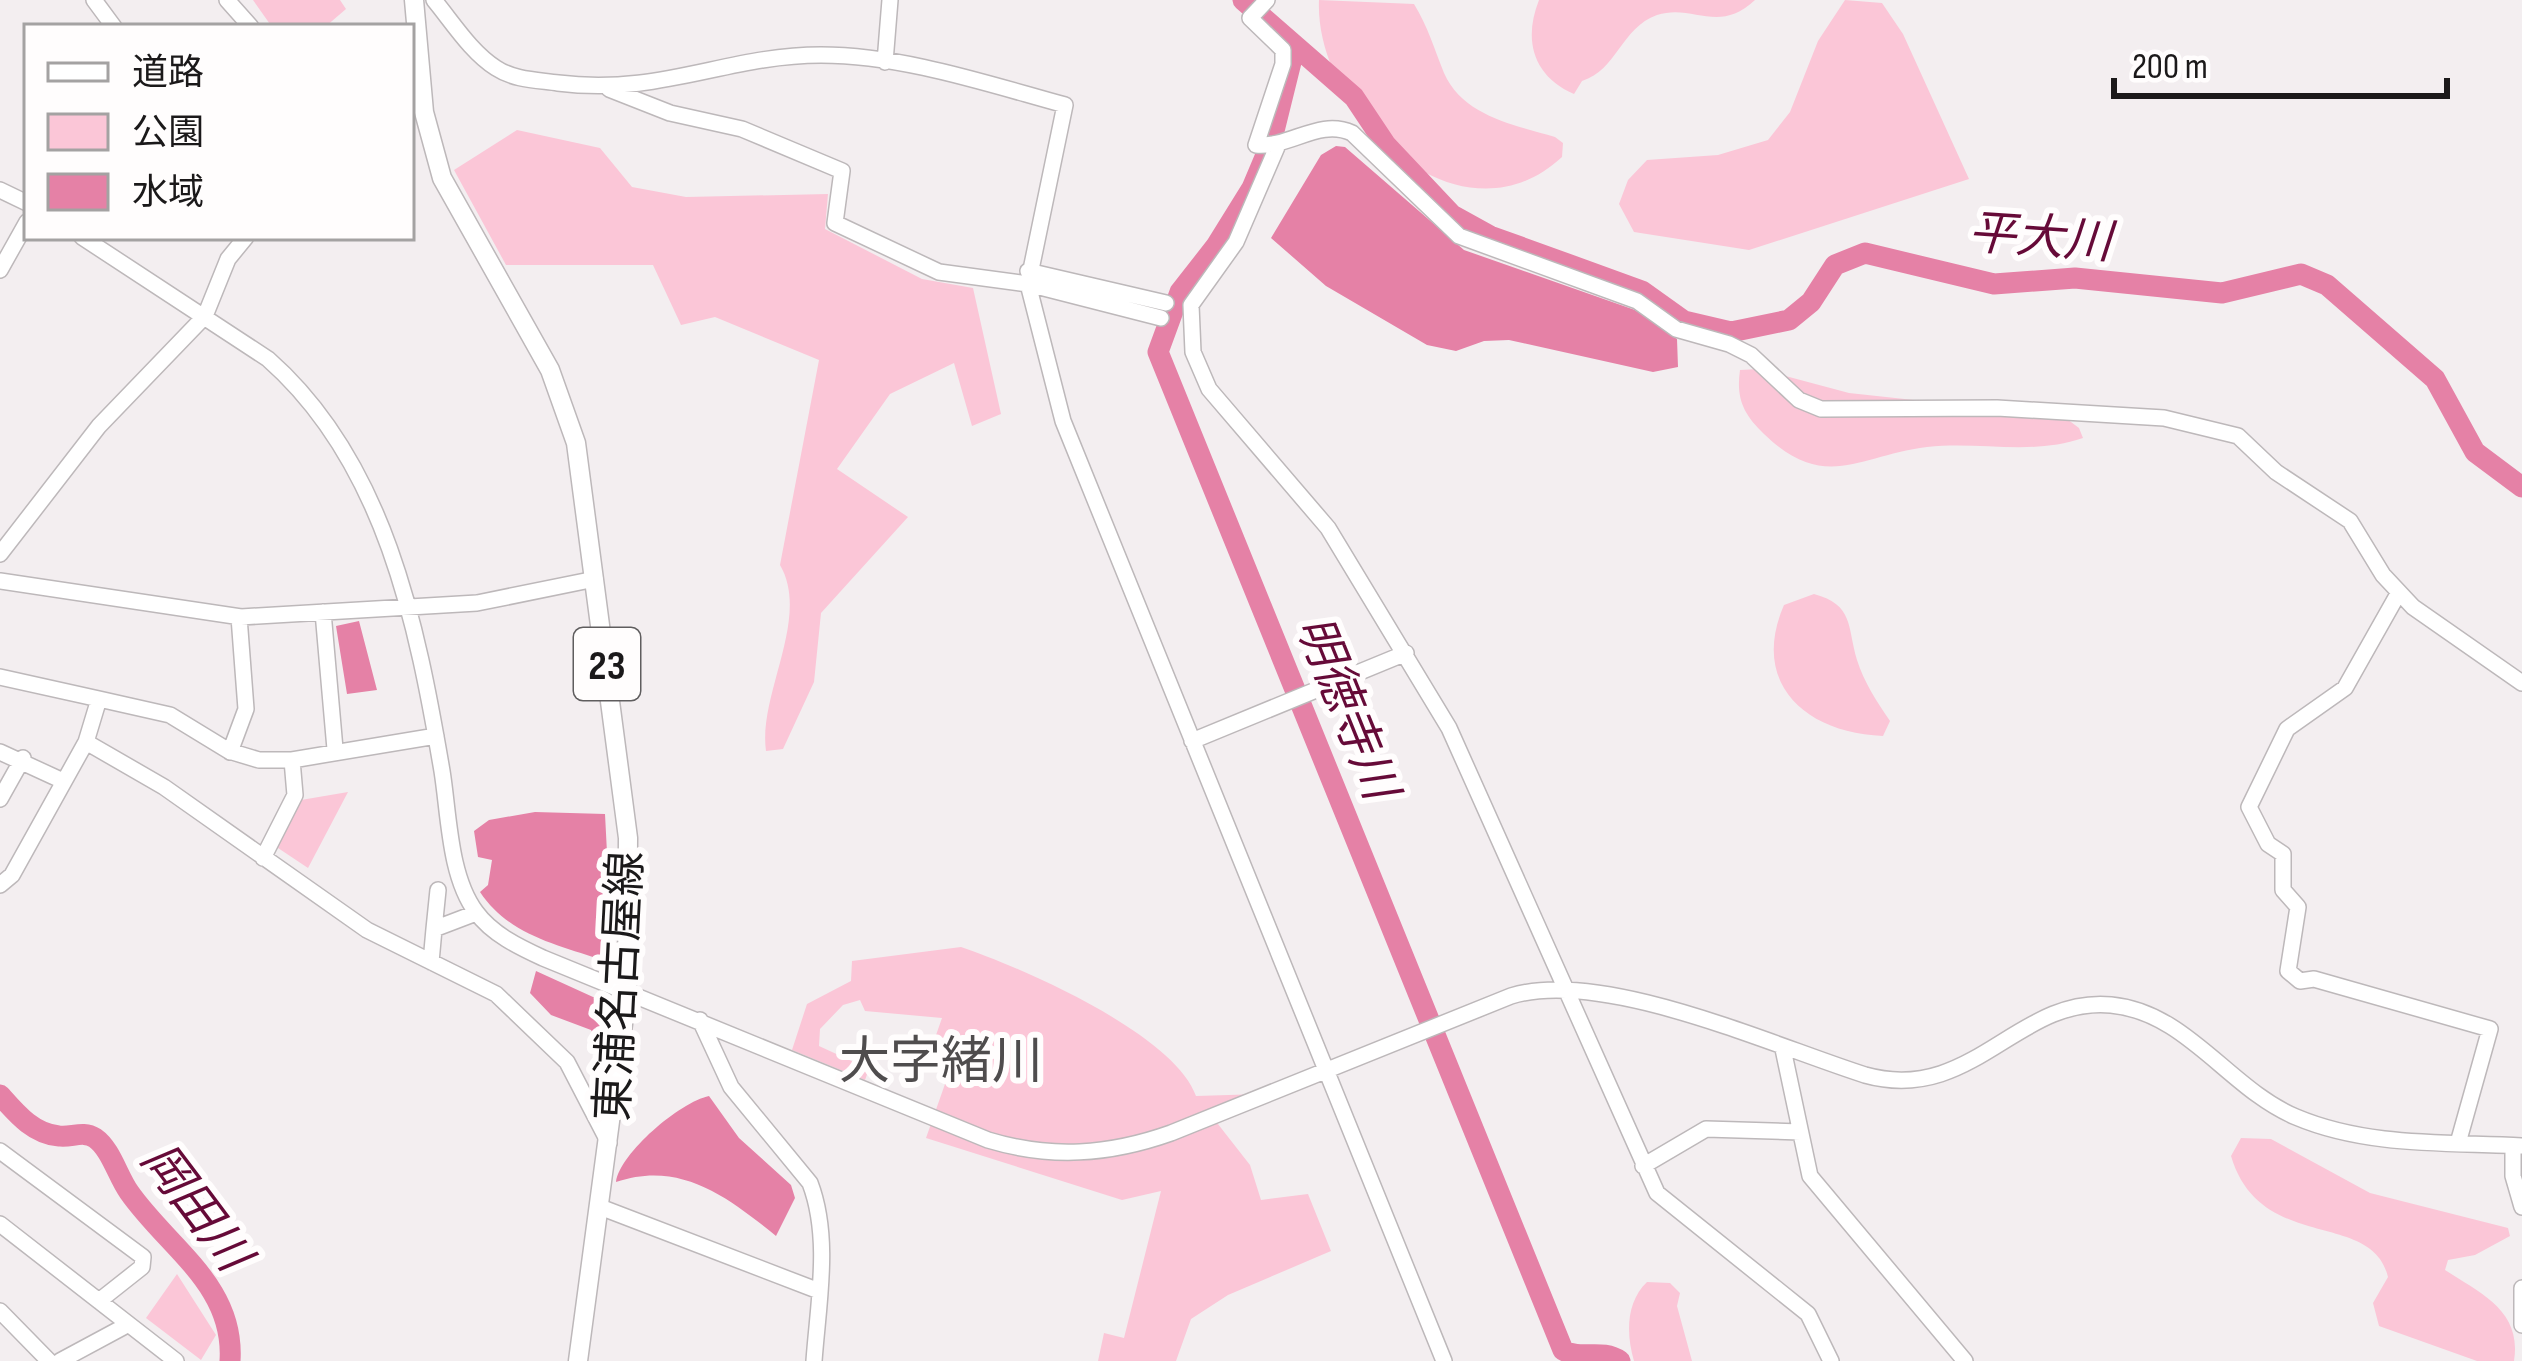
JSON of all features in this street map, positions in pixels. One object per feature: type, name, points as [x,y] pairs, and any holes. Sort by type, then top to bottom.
[{"type":"main road","name":"東浦名古屋線","points":[[415,0],[415,75],[442,178],[563,400],[577,443],[628,838],[626,994],[578,1361]]},
{"type":"street","points":[[227,0],[247,24]]},
{"type":"street","points":[[434,0],[480,55],[502,72],[609,88],[670,113],[742,129],[842,171],[835,223],[925,267],[1028,278],[1163,310]]},
{"type":"street","points":[[884,62],[890,0]]},
{"type":"street","points":[[1267,0],[1250,19],[1282,50],[1257,145],[1276,147],[1324,128],[1352,133],[1459,236],[1637,301],[1676,328],[1751,355],[1787,391],[1821,409],[1996,408],[2143,417],[2238,436],[2276,472],[2350,521],[2398,594],[2522,683]]},
{"type":"street","points":[[609,88],[801,55],[884,62],[1064,105],[1028,278],[1063,421],[1444,1361]]},
{"type":"street","points":[[1276,147],[1236,242],[1191,305],[1193,352],[1208,389],[1328,528],[1406,653],[1467,766],[1643,1166],[1674,1210],[1808,1314],[1831,1361]]},
{"type":"street","points":[[0,270],[24,227]]},
{"type":"street","points":[[87,240],[206,316],[295,383],[337,437],[412,608],[459,867],[476,913],[522,949],[988,1140],[1058,1153],[1098,1153],[1148,1142],[1511,996],[1563,986],[1609,992],[1880,1079],[1927,1080],[1978,1060],[2064,1011],[2115,1006],[2168,1024],[2252,1091],[2296,1118],[2354,1135],[2518,1146],[2513,1176],[2522,1207]]},
{"type":"street","points":[[0,554],[99,426],[206,316],[228,260],[244,240]]},
{"type":"street","points":[[0,581],[239,617],[478,603],[595,579]]},
{"type":"street","points":[[2398,594],[2345,688],[2287,730],[2249,807],[2268,844],[2282,854],[2283,890],[2298,908],[2288,971],[2300,981],[2314,979],[2490,1029],[2458,1143]]},
{"type":"street","points":[[323,612],[335,749]]},
{"type":"street","points":[[230,752],[246,709],[239,617]]},
{"type":"street","points":[[1192,741],[1406,653]]},
{"type":"street","points":[[0,676],[170,715],[230,752],[292,760],[335,749],[436,736]]},
{"type":"street","points":[[0,885],[12,875],[86,742],[99,699]]},
{"type":"street","points":[[86,742],[164,787],[367,930],[496,994],[567,1062],[609,1143]]},
{"type":"street","points":[[0,752],[23,758],[63,782]]},
{"type":"street","points":[[0,800],[23,758]]},
{"type":"street","points":[[263,858],[295,795],[292,760]]},
{"type":"street","points":[[431,962],[438,890]]},
{"type":"street","points":[[434,929],[476,913]]},
{"type":"street","points":[[700,1021],[731,1087],[810,1183],[821,1229],[814,1361]]},
{"type":"street","points":[[1783,1049],[1810,1176],[1965,1361]]},
{"type":"street","points":[[1643,1166],[1706,1129],[1800,1132]]},
{"type":"street","points":[[0,1151],[143,1257],[142,1267],[99,1301]]},
{"type":"street","points":[[600,1207],[819,1291]]},
{"type":"street","points":[[0,1224],[176,1361]]},
{"type":"street","points":[[2522,1288],[2522,1325]]},
{"type":"street","points":[[0,1311],[49,1361]]},
{"type":"street","points":[[71,1359],[128,1325]]},
{"type":"green space","points":[[253,0],[340,0],[346,9],[328,24],[270,24]]},
{"type":"green space","points":[[1319,0],[1414,4],[1453,88],[1491,117],[1555,137],[1563,143],[1562,157],[1522,182],[1480,188],[1439,179],[1400,156],[1367,124],[1341,86],[1324,43]]},
{"type":"green space","points":[[1539,0],[1755,0],[1729,15],[1670,12],[1645,21],[1574,94],[1549,77],[1535,55],[1532,29]]},
{"type":"green space","points":[[1845,0],[1882,3],[1903,34],[1969,179],[1749,250],[1634,232],[1619,204],[1628,180],[1647,160],[1718,155],[1768,140],[1790,112],[1818,41]]},
{"type":"green space","points":[[517,130],[600,148],[632,187],[686,197],[828,194],[825,229],[922,279],[973,288],[1001,414],[972,426],[954,363],[890,394],[837,469],[908,517],[821,613],[814,682],[783,749],[766,751],[769,705],[790,608],[780,565],[819,360],[715,317],[681,325],[653,265],[506,265],[454,170]]},
{"type":"green space","points":[[1759,369],[1849,393],[2063,416],[2079,428],[2083,438],[2044,446],[1927,447],[1843,466],[1806,462],[1764,434],[1743,405],[1740,370]]},
{"type":"green space","points":[[1814,594],[1836,604],[1847,618],[1860,668],[1890,721],[1883,736],[1855,733],[1808,714],[1780,680],[1774,658],[1775,633],[1784,605]]},
{"type":"green space","points":[[348,792],[308,868],[272,844],[301,800]]},
{"type":"green space","points":[[961,947],[1057,987],[1128,1027],[1182,1073],[1196,1096],[1261,1094],[1214,1119],[1250,1165],[1261,1200],[1308,1194],[1331,1251],[1228,1295],[1191,1319],[1176,1361],[1098,1361],[1104,1333],[1124,1338],[1161,1191],[1122,1200],[926,1138],[951,1067],[929,1055],[942,1018],[865,1011],[860,1000],[843,1005],[820,1029],[819,1046],[869,1069],[865,1080],[792,1050],[807,1004],[851,981],[852,961]]},
{"type":"green space","points":[[2241,1138],[2271,1139],[2370,1193],[2508,1228],[2510,1236],[2475,1255],[2448,1260],[2445,1270],[2485,1296],[2505,1317],[2512,1329],[2514,1361],[2477,1361],[2379,1326],[2373,1303],[2388,1277],[2378,1256],[2361,1243],[2266,1207],[2245,1187],[2231,1156]]},
{"type":"green space","points":[[177,1274],[216,1335],[201,1360],[146,1318]]},
{"type":"green space","points":[[1647,1282],[1670,1283],[1680,1293],[1677,1306],[1692,1361],[1634,1361],[1630,1319],[1635,1299]]},
{"type":"water","points":[[1336,146],[1345,147],[1464,250],[1635,310],[1677,339],[1678,367],[1653,372],[1509,340],[1484,341],[1456,351],[1427,345],[1326,286],[1271,238],[1321,155]]},
{"type":"water","points":[[359,621],[377,690],[347,694],[336,626]]},
{"type":"water","points":[[535,812],[605,814],[612,950],[599,959],[518,928],[480,892],[488,885],[492,860],[478,857],[474,831],[489,820]]},
{"type":"water","points":[[536,971],[604,1002],[609,1028],[605,1054],[591,1030],[551,1015],[530,993]]},
{"type":"water","points":[[709,1096],[739,1138],[791,1185],[795,1198],[776,1236],[721,1196],[682,1179],[639,1176],[616,1182],[628,1157],[653,1130]]},
{"type":"waterway","name":"平大川","points":[[1243,0],[1354,97],[1386,145],[1452,215],[1490,236],[1642,291],[1684,321],[1731,332],[1789,320],[1811,302],[1835,265],[1865,253],[1994,284],[2075,278],[2222,293],[2301,274],[2327,285],[2435,379],[2475,452],[2522,487]]},
{"type":"waterway","name":"明徳寺川","points":[[1294,50],[1271,143],[1252,188],[1180,292],[1158,352],[1563,1350],[1620,1361]]},
{"type":"waterway","name":"岡田川","points":[[0,1095],[41,1131],[86,1135],[101,1143],[129,1192],[211,1289],[229,1334],[230,1361]]},
{"type":"district","name":"大字緒川","points":[[941,1060]]}]
